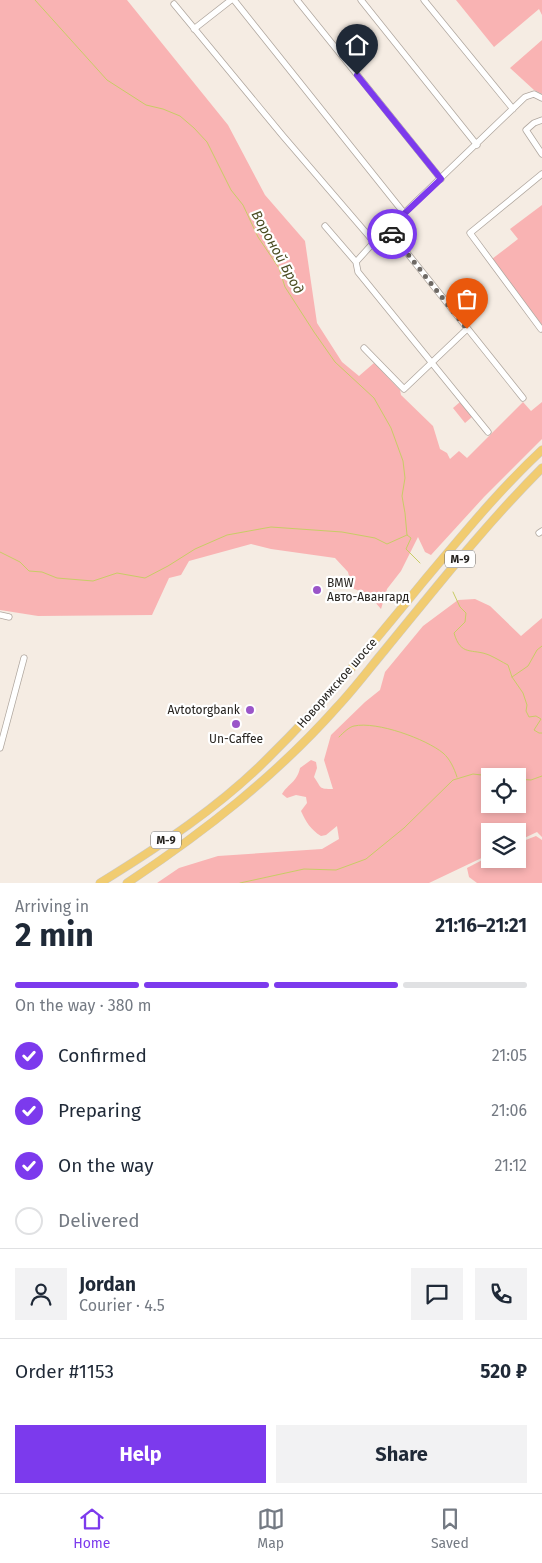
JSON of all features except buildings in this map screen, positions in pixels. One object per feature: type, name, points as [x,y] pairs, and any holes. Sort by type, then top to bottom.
[{"type":"highway","name":"Новорижское шоссе","points":[[100,883],[195,819],[227,795],[270,757],[350,669],[479,515],[542,450]]},
{"type":"highway","name":"Новорижское шоссе","points":[[127,883],[212,823],[272,774],[298,749],[338,706],[474,542],[542,468]]},
{"type":"street","points":[[194,29],[232,0],[404,213]]},
{"type":"street","points":[[297,0],[441,179]]},
{"type":"street","points":[[360,0],[477,145]]},
{"type":"street","points":[[424,0],[512,109]]},
{"type":"street","points":[[174,4],[277,129],[374,242]]},
{"type":"street","points":[[356,262],[374,242],[477,145],[512,109],[530,95],[534,94],[542,98]]},
{"type":"street","points":[[542,120],[534,123],[526,130],[542,154]]},
{"type":"street","points":[[542,174],[470,233],[542,329]]},
{"type":"street","points":[[325,226],[356,262],[358,272],[488,432]]},
{"type":"street","points":[[388,229],[523,398]]},
{"type":"street","points":[[364,348],[404,389],[467,329]]},
{"type":"street","points":[[0,615],[8,617]]},
{"type":"street","points":[[0,748],[24,658]]},
{"type":"shaded area","points":[[0,0],[127,0],[228,125],[265,195],[305,241],[317,323],[342,362],[359,376],[374,363],[400,390],[401,395],[433,426],[440,449],[447,453],[450,459],[459,451],[467,458],[523,402],[531,411],[542,402],[542,439],[484,497],[431,555],[425,552],[418,537],[401,571],[387,589],[381,609],[369,595],[352,588],[348,572],[335,558],[271,549],[251,544],[189,561],[181,575],[169,578],[152,615],[38,616],[0,610]]},
{"type":"shaded area","points":[[456,0],[542,0],[542,15],[539,9],[494,47]]},
{"type":"shaded area","points":[[542,40],[542,94],[534,90],[510,68]]},
{"type":"shaded area","points":[[542,205],[542,325],[492,259],[518,239],[510,229]]},
{"type":"shaded area","points":[[460,402],[472,417],[465,423],[453,408]]},
{"type":"shaded area","points":[[475,599],[490,606],[521,636],[542,618],[542,837],[537,832],[526,837],[526,823],[481,823],[481,858],[429,883],[157,883],[179,868],[218,856],[322,849],[339,839],[337,826],[326,835],[321,836],[309,825],[301,811],[307,803],[306,797],[296,795],[287,798],[282,794],[295,780],[300,768],[311,760],[316,762],[317,768],[314,777],[320,786],[333,789],[324,760],[331,735],[380,690],[385,672],[423,626],[458,600]]},
{"type":"shaded area","points":[[536,836],[542,840],[542,883],[477,883],[469,877],[467,868],[481,861],[481,868],[526,868],[526,840]]},
{"type":"waterway","name":"Вороной Брод","points":[[35,0],[107,80],[146,105],[180,116],[207,142],[231,190],[243,205],[258,237],[279,268],[285,287],[335,362],[374,398],[391,428],[403,461],[405,478],[402,496],[407,535],[411,538],[406,549],[420,563]]},
{"type":"waterway","points":[[0,552],[20,562],[29,571],[42,572],[57,578],[93,581],[117,573],[145,578],[195,549],[227,535],[271,527],[342,532],[375,538],[387,544],[407,535]]},
{"type":"waterway","name":"Вороной Брод","points":[[453,592],[460,607],[466,613],[465,622],[454,633],[460,646],[464,649],[489,655],[508,665],[512,677],[523,693],[529,717],[536,716],[541,719],[534,730],[542,733]]},
{"type":"waterway","points":[[512,677],[528,666],[537,650],[542,646]]},
{"type":"waterway","points":[[339,737],[352,727],[364,725],[401,732],[425,742],[443,753],[452,764],[457,777]]},
{"type":"waterway","points":[[240,883],[304,869],[336,870],[366,859],[404,828],[453,780],[473,774],[481,775]]},
{"type":"waterway","points":[[526,780],[542,776]]},
{"type":"way so far","points":[[392,234],[467,329]]},
{"type":"place","name":"BMW Авто-Авангард","points":[[317,590]]},
{"type":"place","name":"Avtotorgbank","points":[[250,710]]},
{"type":"place","name":"Un-Caffee","points":[[236,724]]},
{"type":"route","points":[[357,75],[441,179],[388,229],[392,234]]}]
